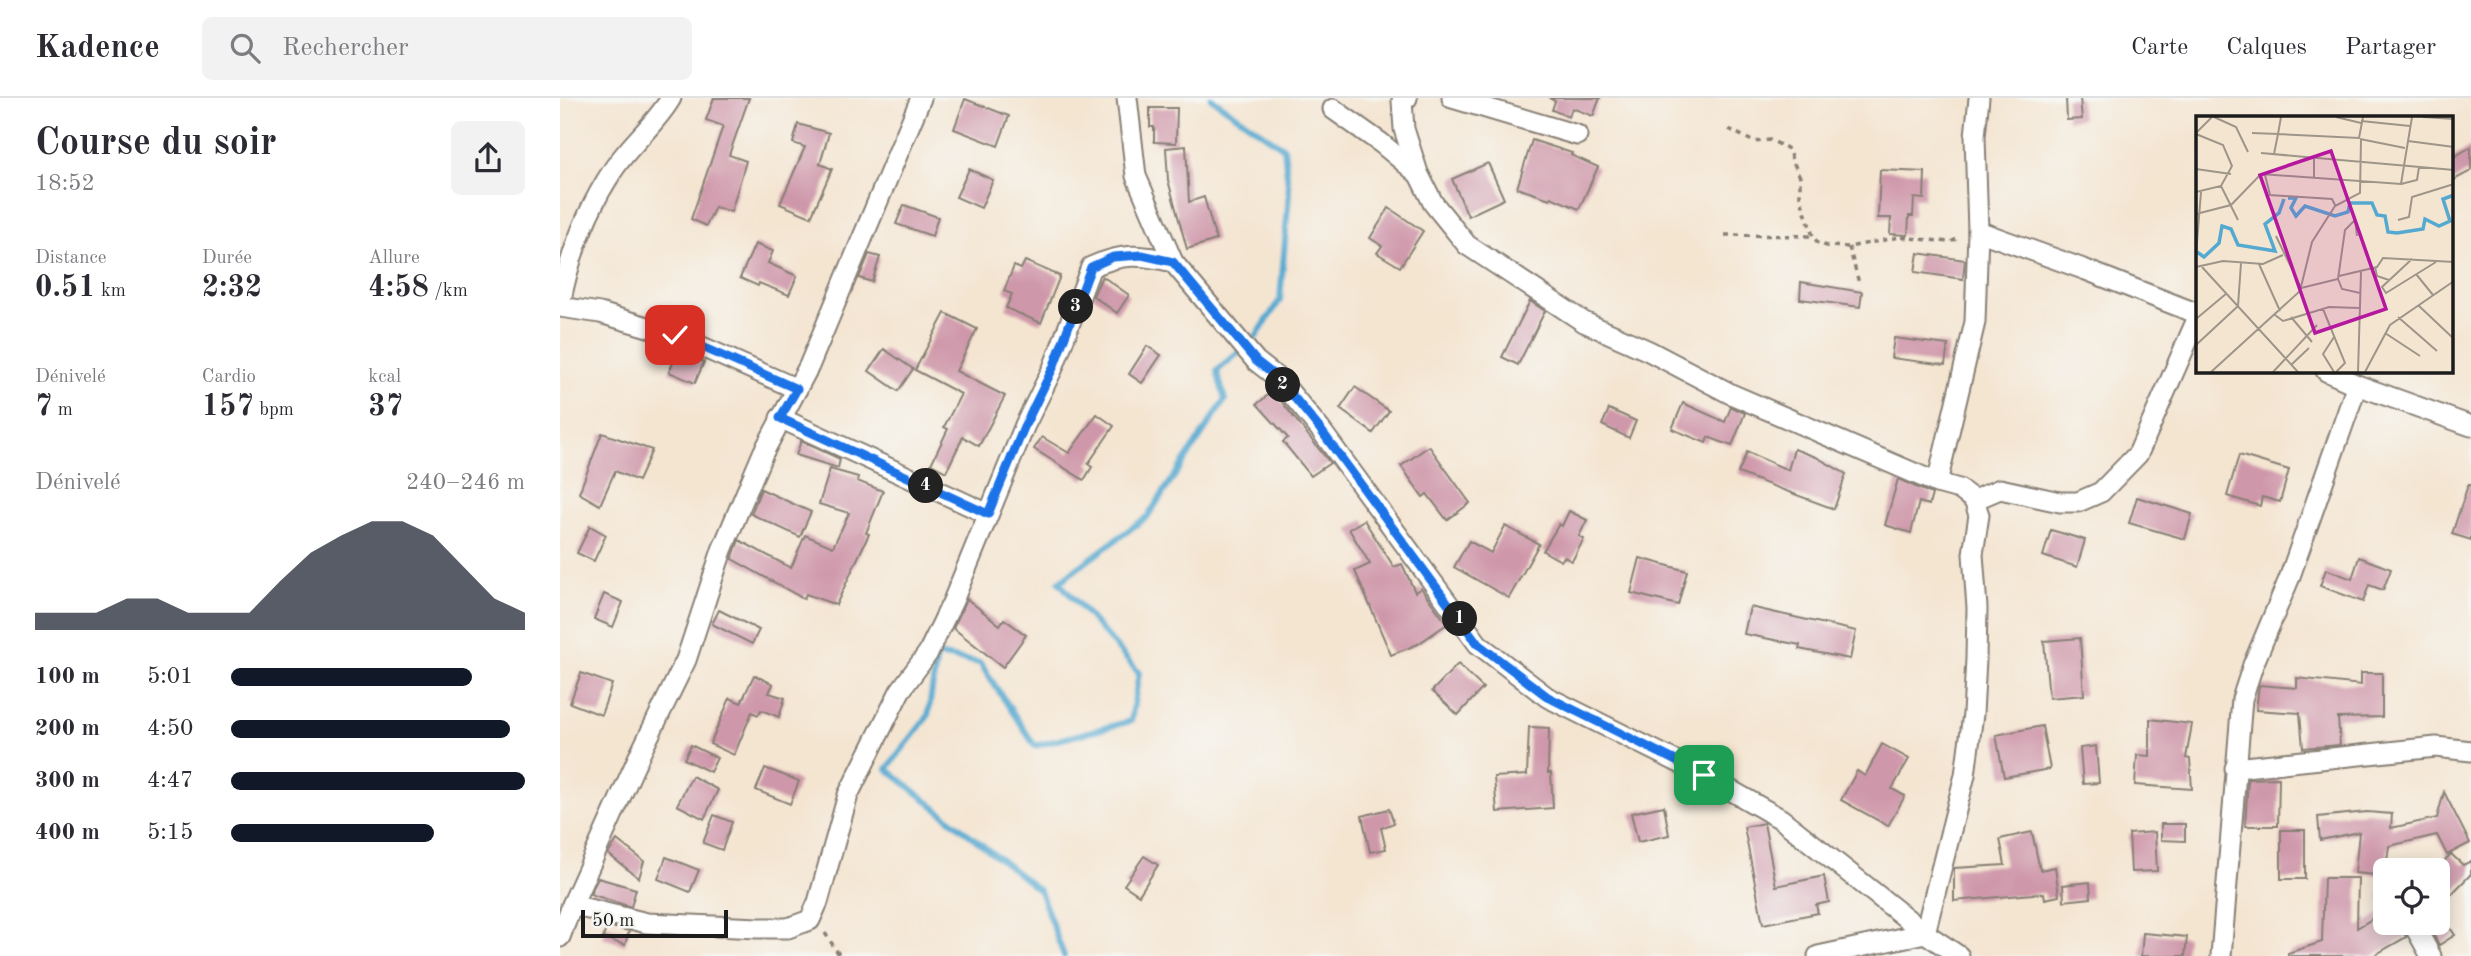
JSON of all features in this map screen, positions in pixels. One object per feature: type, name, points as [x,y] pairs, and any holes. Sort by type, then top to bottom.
[{"type":"street","points":[[671,98],[666,108],[639,136],[613,171],[589,214],[575,244],[560,306],[600,313],[675,335],[797,389]]},
{"type":"street","points":[[560,937],[639,756],[686,660],[722,550],[763,453],[809,366],[920,98]]},
{"type":"street","points":[[1127,98],[1136,176],[1173,262],[1256,361],[1279,379],[1320,429],[1478,644],[1548,697],[1704,775],[1781,819],[1925,933],[1959,956]]},
{"type":"street","points":[[1407,98],[1402,101],[1404,129],[1418,173],[1433,203],[1467,244],[1584,322],[1649,351],[1731,394],[1937,483],[1959,489],[1974,500],[1979,516],[1973,554],[1977,634],[1973,714],[1965,775],[1925,933]]},
{"type":"street","points":[[1452,98],[1577,135]]},
{"type":"street","points":[[1937,483],[1975,322],[1978,231],[1975,136],[1979,98]]},
{"type":"street","points":[[1333,109],[1418,173]]},
{"type":"street","points":[[1978,231],[2086,270],[2196,315]]},
{"type":"street","points":[[572,905],[647,923],[788,928],[810,920],[818,902],[848,795],[875,737],[900,691],[928,653],[953,601],[1025,425],[1053,368],[1091,267],[1113,257],[1142,255],[1173,262]]},
{"type":"street","points":[[1974,500],[2000,489],[2060,502],[2078,502],[2101,492],[2138,454],[2196,321]]},
{"type":"street","points":[[2330,373],[2471,426]]},
{"type":"street","points":[[2221,956],[2242,699],[2253,665],[2289,579],[2357,385]]},
{"type":"street","points":[[780,418],[988,514]]},
{"type":"street","points":[[2235,768],[2435,747],[2471,751]]},
{"type":"street","points":[[1818,956],[1925,933]]},
{"type":"street","points":[[2419,935],[2431,956]]},
{"type":"path","points":[[1729,129],[1754,142],[1770,140],[1787,148],[1800,177],[1800,197],[1818,243],[1849,247],[1900,237],[1950,242],[1978,231]]},
{"type":"path","points":[[1725,235],[1814,236]]},
{"type":"path","points":[[1849,247],[1859,283]]},
{"type":"path","points":[[810,920],[827,935],[839,956]]},
{"type":"building","points":[[714,98],[749,98],[729,155],[746,161],[731,212],[715,207],[706,226],[691,219],[723,126],[706,120]]},
{"type":"building","points":[[1549,98],[1600,98],[1593,116],[1572,108],[1569,117],[1552,110],[1555,101]]},
{"type":"building","points":[[2066,98],[2080,98],[2082,119],[2067,120]]},
{"type":"building","points":[[965,99],[1009,116],[998,146],[954,129]]},
{"type":"building","points":[[1150,108],[1177,108],[1176,143],[1154,142],[1154,127],[1150,127]]},
{"type":"building","points":[[798,124],[829,133],[820,164],[832,169],[811,217],[780,204],[805,147],[793,143]]},
{"type":"building","points":[[1532,140],[1572,153],[1571,155],[1598,167],[1579,209],[1551,197],[1550,199],[1517,188]]},
{"type":"building","points":[[1186,146],[1189,202],[1204,197],[1216,240],[1187,249],[1168,180],[1166,148]]},
{"type":"building","points":[[2471,147],[2471,171],[2454,180],[2454,157]]},
{"type":"building","points":[[1488,163],[1504,199],[1468,216],[1452,179]]},
{"type":"building","points":[[969,169],[993,180],[981,208],[956,197]]},
{"type":"building","points":[[1880,170],[1925,172],[1924,199],[1914,198],[1908,235],[1890,234],[1891,218],[1878,218]]},
{"type":"building","points":[[904,205],[938,217],[932,236],[896,224]]},
{"type":"building","points":[[1389,208],[1423,231],[1400,267],[1377,253],[1382,246],[1370,238]]},
{"type":"building","points":[[755,244],[773,251],[768,263],[797,276],[789,295],[740,278]]},
{"type":"building","points":[[1918,253],[1965,260],[1963,279],[1915,272]]},
{"type":"building","points":[[869,254],[880,257],[872,282],[859,278]]},
{"type":"building","points":[[1025,261],[1060,276],[1041,323],[1006,308],[1012,294],[1004,291],[1014,266],[1021,269]]},
{"type":"building","points":[[1102,276],[1129,295],[1117,313],[1093,296]]},
{"type":"building","points":[[1801,282],[1862,292],[1860,307],[1800,299]]},
{"type":"building","points":[[1530,301],[1545,311],[1518,365],[1502,357]]},
{"type":"building","points":[[945,313],[977,329],[956,371],[1005,396],[979,446],[963,437],[946,472],[931,464],[948,429],[944,427],[961,394],[915,370]]},
{"type":"building","points":[[1894,338],[1948,345],[1945,365],[1891,358]]},
{"type":"building","points":[[1147,346],[1161,355],[1142,383],[1129,374]]},
{"type":"building","points":[[884,349],[913,369],[898,391],[869,371]]},
{"type":"building","points":[[678,351],[704,362],[695,383],[669,372]]},
{"type":"building","points":[[1355,387],[1389,411],[1373,433],[1340,409]]},
{"type":"building","points":[[1273,391],[1330,463],[1311,476],[1283,442],[1288,438],[1257,404]]},
{"type":"building","points":[[1683,403],[1725,422],[1731,407],[1745,413],[1732,446],[1708,437],[1706,443],[1672,429]]},
{"type":"building","points":[[1609,409],[1636,421],[1629,438],[1602,425]]},
{"type":"building","points":[[1097,414],[1114,426],[1088,464],[1092,467],[1084,480],[1034,449],[1042,437],[1069,453]]},
{"type":"building","points":[[602,433],[652,450],[638,481],[615,471],[600,505],[579,493]]},
{"type":"building","points":[[801,441],[840,459],[838,468],[796,455]]},
{"type":"building","points":[[1429,446],[1470,503],[1447,520],[1427,494],[1423,497],[1401,466]]},
{"type":"building","points":[[1794,449],[1816,457],[1846,474],[1834,509],[1738,473],[1747,452],[1788,470]]},
{"type":"building","points":[[2239,455],[2289,470],[2280,502],[2262,497],[2260,506],[2227,496]]},
{"type":"building","points":[[830,469],[858,477],[857,481],[883,491],[866,533],[869,534],[836,605],[806,594],[804,599],[732,559],[739,540],[791,568],[805,535],[833,547],[849,513],[819,504]]},
{"type":"building","points":[[1898,479],[1932,494],[1929,505],[1919,502],[1911,533],[1885,525]]},
{"type":"building","points":[[2468,485],[2471,485],[2471,540],[2452,534]]},
{"type":"building","points":[[761,489],[811,512],[800,537],[751,514]]},
{"type":"building","points":[[2137,497],[2192,514],[2185,539],[2129,523]]},
{"type":"building","points":[[1569,511],[1587,520],[1579,536],[1584,539],[1572,561],[1564,557],[1561,561],[1543,551],[1559,524],[1562,526]]},
{"type":"building","points":[[1364,520],[1394,567],[1402,564],[1415,592],[1421,588],[1447,624],[1418,644],[1391,655],[1355,571],[1370,564],[1349,529]]},
{"type":"building","points":[[590,526],[606,535],[594,561],[577,553]]},
{"type":"building","points":[[1505,526],[1539,544],[1509,598],[1454,567],[1469,541],[1491,553]]},
{"type":"building","points":[[2051,530],[2085,540],[2077,567],[2043,556]]},
{"type":"building","points":[[2359,557],[2391,569],[2383,590],[2369,585],[2363,602],[2320,586],[2326,569],[2352,579]]},
{"type":"building","points":[[1640,558],[1687,571],[1678,605],[1631,593]]},
{"type":"building","points":[[604,594],[623,602],[613,627],[594,619]]},
{"type":"building","points":[[967,599],[1000,625],[1004,619],[1026,635],[1003,667],[953,628]]},
{"type":"building","points":[[1750,607],[1856,631],[1850,659],[1799,649],[1800,645],[1744,634]]},
{"type":"building","points":[[719,610],[759,630],[752,644],[712,624]]},
{"type":"building","points":[[2080,638],[2084,695],[2049,698],[2044,641]]},
{"type":"building","points":[[1458,664],[1483,688],[1458,715],[1432,691]]},
{"type":"building","points":[[581,673],[612,684],[601,715],[570,703]]},
{"type":"building","points":[[2361,673],[2382,673],[2382,717],[2338,718],[2340,745],[2303,748],[2300,713],[2256,710],[2259,685],[2297,688],[2297,678],[2361,685]]},
{"type":"building","points":[[754,675],[773,684],[769,693],[785,698],[779,717],[761,710],[758,715],[752,712],[734,755],[710,744],[730,698],[741,703]]},
{"type":"building","points":[[2150,719],[2192,724],[2186,758],[2190,759],[2192,789],[2135,785],[2137,755],[2150,756]]},
{"type":"building","points":[[2042,726],[2050,769],[2004,777],[1996,735]]},
{"type":"building","points":[[1529,727],[1549,728],[1548,773],[1551,773],[1553,808],[1497,812],[1494,777],[1527,775]]},
{"type":"building","points":[[1882,744],[1909,759],[1892,789],[1905,796],[1888,826],[1841,800],[1857,771],[1865,776]]},
{"type":"building","points":[[691,745],[717,758],[710,772],[684,759]]},
{"type":"building","points":[[2096,746],[2099,783],[2083,784],[2080,748]]},
{"type":"building","points":[[765,768],[799,781],[790,804],[756,790]]},
{"type":"building","points":[[692,776],[718,790],[704,819],[677,805]]},
{"type":"building","points":[[2279,778],[2278,826],[2245,826],[2248,779]]},
{"type":"building","points":[[2444,792],[2470,843],[2447,855],[2437,835],[2389,846],[2387,858],[2373,858],[2373,875],[2355,873],[2359,832],[2320,840],[2318,817],[2367,812],[2392,814],[2391,828],[2437,818]]},
{"type":"building","points":[[1664,806],[1669,835],[1638,842],[1631,813]]},
{"type":"building","points":[[1389,809],[1394,823],[1381,828],[1386,849],[1370,852],[1362,816]]},
{"type":"building","points":[[714,815],[732,822],[722,850],[703,843]]},
{"type":"building","points":[[1764,823],[1776,886],[1824,876],[1829,902],[1816,905],[1818,913],[1763,924],[1744,827]]},
{"type":"building","points":[[2161,824],[2185,824],[2185,841],[2161,840]]},
{"type":"building","points":[[2281,830],[2305,830],[2305,879],[2281,879]]},
{"type":"building","points":[[2032,832],[2040,870],[2055,867],[2059,896],[2045,899],[2044,893],[1954,901],[1954,868],[2005,865],[2000,839]]},
{"type":"building","points":[[2155,832],[2157,871],[2131,872],[2129,834]]},
{"type":"building","points":[[617,840],[644,861],[639,878],[608,854]]},
{"type":"building","points":[[2451,854],[2463,865],[2471,861],[2471,874],[2450,896],[2450,858],[2447,858]]},
{"type":"building","points":[[1144,856],[1158,865],[1139,895],[1124,885]]},
{"type":"building","points":[[666,857],[699,870],[690,892],[658,879]]},
{"type":"building","points":[[598,878],[636,889],[631,907],[590,894]]},
{"type":"building","points":[[2324,878],[2358,878],[2357,928],[2373,918],[2373,935],[2406,937],[2373,956],[2288,956],[2288,953],[2322,942]]},
{"type":"building","points":[[2090,882],[2091,898],[2064,901],[2063,885]]},
{"type":"building","points":[[607,926],[629,931],[625,945],[603,938]]},
{"type":"building","points":[[2450,928],[2455,935],[2439,945],[2433,935],[2450,935]]},
{"type":"building","points":[[2143,933],[2187,937],[2185,956],[2141,956]]},
{"type":"waterway","points":[[1064,956],[1040,891],[887,769],[928,716],[937,655],[980,663],[1035,746],[1131,721],[1139,673],[1059,582],[1148,516],[1225,400],[1217,371],[1256,337],[1280,300],[1289,194],[1284,148],[1211,98]]},
{"type":"route","points":[[675,335],[797,389],[780,418],[988,514],[1025,425],[1053,368],[1091,267],[1113,257],[1142,255],[1173,262],[1256,361],[1279,379],[1320,429],[1478,644],[1548,697],[1704,775]]}]
